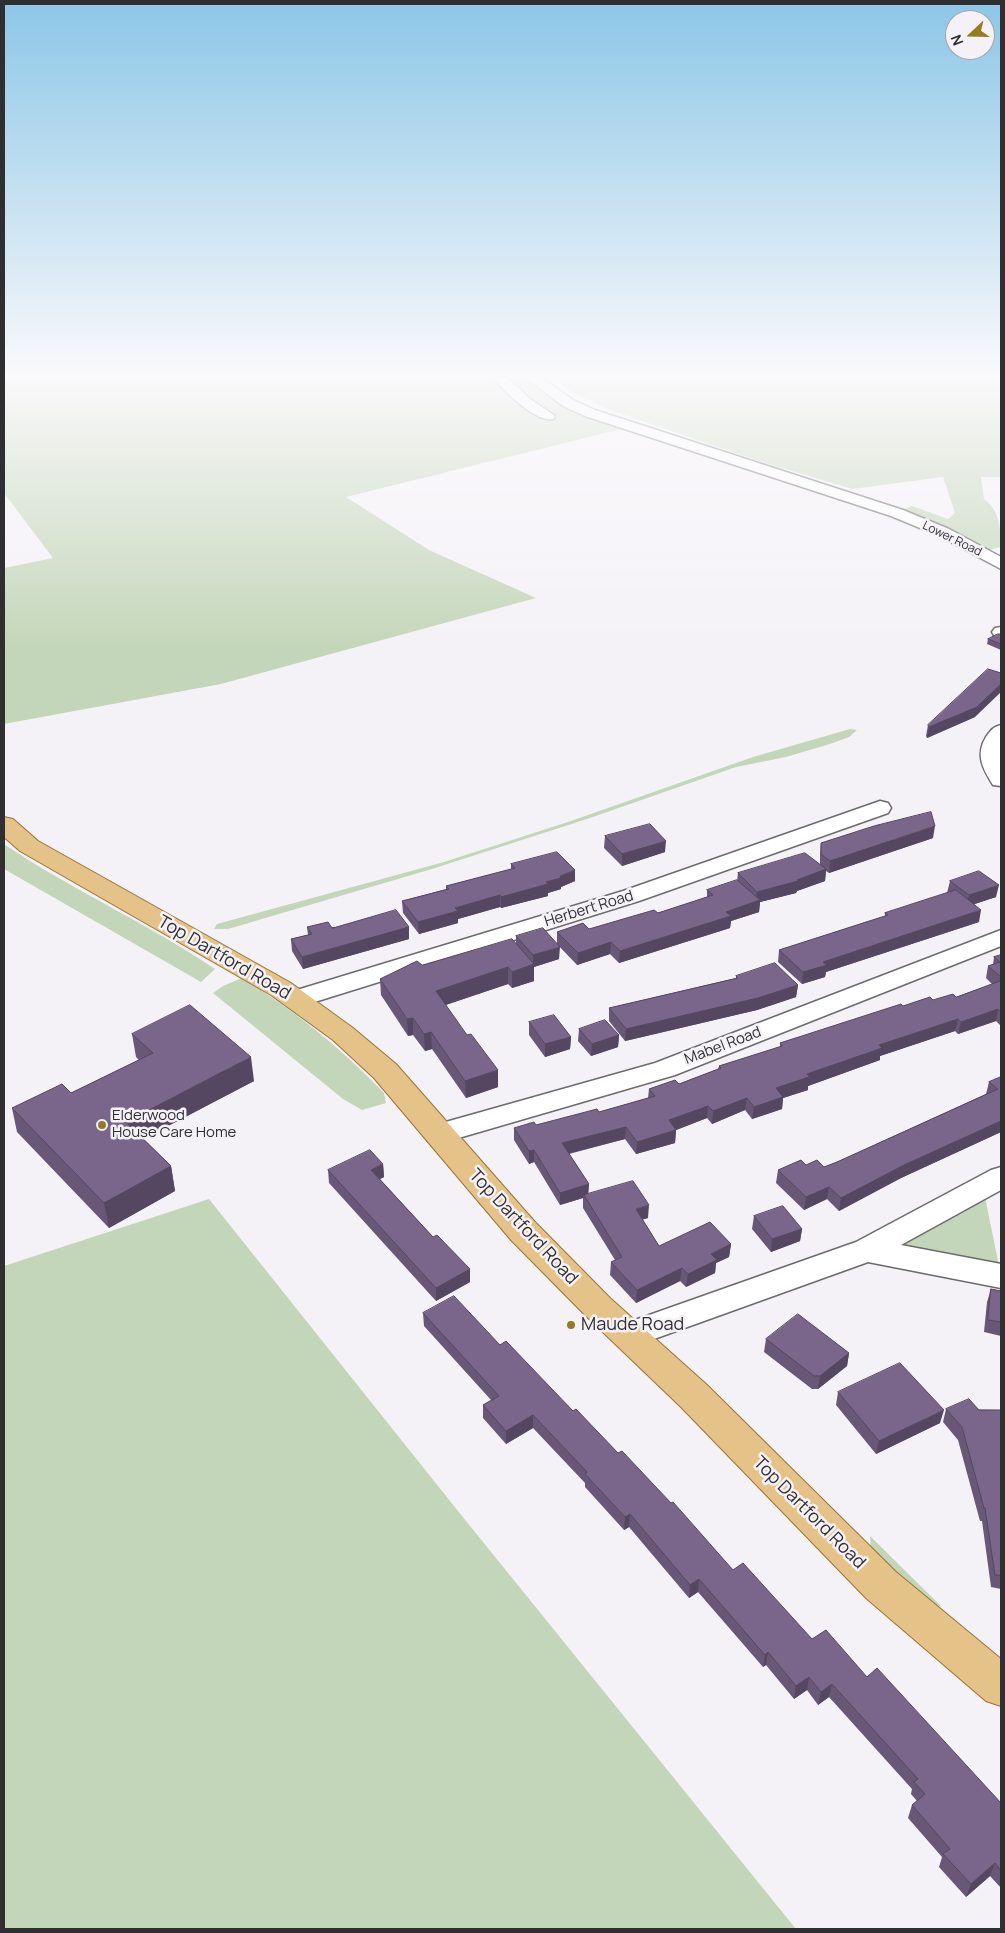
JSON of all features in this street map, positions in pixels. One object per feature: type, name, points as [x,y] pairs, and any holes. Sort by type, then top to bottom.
[{"type":"main road","name":"Top Dartford Road","points":[[4,824],[29,846],[296,999],[344,1034],[385,1071],[523,1230],[629,1336],[701,1403],[881,1585],[1001,1686]]},
{"type":"street","name":"Lower Road","points":[[755,467],[897,513],[942,532],[1001,564]]},
{"type":"street","points":[[1001,731],[991,743],[991,766],[1001,780]]},
{"type":"street","name":"Herbert Road","points":[[296,999],[631,896],[880,808]]},
{"type":"street","name":"Mabel Road","points":[[438,1134],[665,1069],[1001,937]]},
{"type":"street","points":[[629,1336],[867,1250],[1001,1177]]},
{"type":"street","points":[[867,1250],[1001,1276]]},
{"type":"green space","points":[[4,467],[467,467],[346,497],[429,550],[536,598],[221,684],[4,724],[4,568],[53,558],[4,493]]},
{"type":"green space","points":[[779,467],[1001,467],[1001,477],[981,477],[984,499],[993,508],[998,520],[1001,547],[981,552],[897,513],[912,506],[948,519],[955,513],[943,477],[852,489]]},
{"type":"green space","points":[[850,729],[857,730],[849,737],[830,744],[786,757],[736,767],[587,819],[432,869],[228,929],[214,929],[217,924],[444,862],[571,821],[753,757]]},
{"type":"green space","points":[[4,844],[215,969],[201,982],[4,869]]},
{"type":"green space","points":[[242,978],[299,1017],[334,1046],[384,1093],[386,1103],[362,1110],[343,1099],[213,993],[223,986]]},
{"type":"green space","points":[[983,1187],[1001,1276],[867,1250]]},
{"type":"green space","points":[[209,1199],[796,1929],[4,1929],[4,1266]]},
{"type":"green space","points":[[870,1536],[942,1607],[895,1593],[872,1572]]},
{"type":"building","points":[[1001,634],[1001,644],[988,639]]},
{"type":"building","points":[[988,669],[1001,673],[1001,684],[977,707],[929,727],[928,725]]},
{"type":"building","points":[[931,812],[935,826],[830,861],[821,854],[821,843],[874,826]]},
{"type":"building","points":[[650,824],[666,841],[622,854],[605,836]]},
{"type":"building","points":[[557,852],[575,870],[560,876],[561,878],[546,882],[548,884],[455,908],[458,911],[418,922],[402,901],[449,889],[446,886],[515,868],[511,864]]},
{"type":"building","points":[[805,853],[826,869],[798,881],[757,892],[738,873]]},
{"type":"building","points":[[979,871],[999,885],[969,895],[950,881]]},
{"type":"building","points":[[737,880],[760,900],[726,912],[731,916],[620,951],[611,942],[578,953],[557,932],[583,923],[589,929],[654,910],[658,913],[713,895],[707,890]]},
{"type":"building","points":[[956,890],[981,910],[823,962],[827,965],[803,972],[779,950],[888,915],[885,913]]},
{"type":"building","points":[[396,910],[409,927],[302,957],[291,939],[312,934],[307,927],[328,922],[332,928]]},
{"type":"building","points":[[543,928],[560,947],[533,955],[516,936]]},
{"type":"building","points":[[512,939],[534,964],[512,972],[508,967],[436,991],[467,1035],[471,1034],[498,1070],[465,1081],[431,1032],[424,1034],[413,1018],[407,1019],[380,979],[417,961],[422,965]]},
{"type":"building","points":[[1001,955],[1001,977],[988,966],[1000,962],[994,957]]},
{"type":"building","points":[[775,963],[798,985],[758,998],[626,1029],[609,1008],[738,978],[736,976]]},
{"type":"building","points":[[1001,981],[1001,1012],[998,1009],[961,1022],[958,1019],[879,1045],[882,1048],[807,1074],[809,1077],[776,1088],[783,1097],[754,1107],[747,1098],[713,1111],[708,1106],[669,1120],[676,1130],[637,1142],[626,1127],[562,1143],[589,1184],[560,1193],[534,1150],[529,1151],[514,1128],[534,1122],[536,1125],[597,1109],[599,1112],[655,1096],[649,1089],[675,1080],[679,1084],[721,1068],[719,1066],[782,1046],[780,1043],[901,1004],[903,1006],[930,997],[933,1000],[953,994],[956,997]]},
{"type":"building","name":"Elderwood House Care Home","points":[[190,1005],[251,1057],[126,1122],[171,1166],[104,1203],[12,1108],[62,1084],[71,1093],[153,1053],[132,1034]]},
{"type":"building","points":[[554,1015],[571,1037],[545,1044],[529,1022]]},
{"type":"building","points":[[605,1020],[619,1035],[592,1044],[579,1029]]},
{"type":"building","points":[[1001,1077],[1001,1121],[904,1165],[841,1198],[829,1187],[806,1197],[778,1170],[801,1160],[806,1165],[817,1160],[824,1167],[837,1162],[998,1089],[989,1082]]},
{"type":"building","points":[[370,1150],[383,1164],[371,1170],[433,1237],[437,1235],[470,1269],[436,1288],[328,1170]]},
{"type":"building","points":[[633,1181],[649,1205],[636,1209],[659,1246],[710,1222],[731,1244],[711,1254],[717,1260],[688,1274],[682,1268],[637,1290],[611,1262],[622,1257],[584,1195]]},
{"type":"building","points":[[783,1206],[802,1229],[772,1239],[754,1216]]},
{"type":"building","points":[[991,1289],[1001,1291],[1001,1322],[988,1320]]},
{"type":"building","points":[[454,1296],[500,1345],[506,1341],[573,1411],[576,1409],[618,1453],[622,1451],[671,1503],[673,1502],[733,1570],[743,1563],[812,1639],[826,1630],[867,1677],[877,1668],[1001,1803],[1001,1871],[995,1863],[971,1884],[943,1854],[950,1849],[912,1805],[925,1794],[914,1782],[918,1779],[832,1684],[821,1692],[809,1677],[796,1686],[768,1652],[765,1655],[699,1579],[690,1585],[630,1514],[625,1517],[585,1474],[587,1472],[533,1415],[506,1431],[483,1405],[499,1396],[423,1313]]},
{"type":"building","points":[[798,1314],[849,1353],[820,1376],[814,1376],[766,1339]]},
{"type":"building","points":[[900,1363],[944,1410],[879,1441],[838,1392]]},
{"type":"building","points":[[969,1399],[979,1410],[1001,1410],[1001,1575],[995,1575],[985,1508],[962,1427],[946,1409]]},
{"type":"place","name":"Elderwood House Care Home","points":[[102,1125]]},
{"type":"place","name":"Maude Road","points":[[571,1325]]}]
